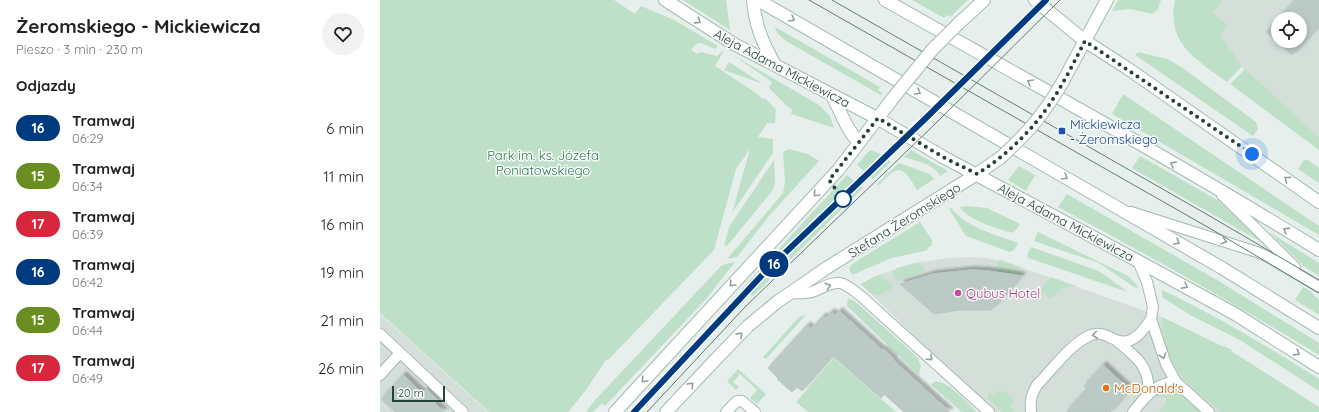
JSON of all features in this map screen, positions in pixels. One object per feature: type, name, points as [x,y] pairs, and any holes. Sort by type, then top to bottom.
[{"type":"main road","name":"Aleja Adama Mickiewicza","points":[[665,0],[717,34],[878,118],[943,157],[1235,314],[1319,367]]},
{"type":"main road","points":[[753,0],[755,16],[765,46],[774,65]]},
{"type":"main road","points":[[758,0],[1120,208],[1222,268],[1319,328]]},
{"type":"main road","points":[[885,0],[1215,188],[1319,250]]},
{"type":"main road","points":[[615,412],[838,169],[932,50],[984,0]]},
{"type":"main road","points":[[1035,0],[1085,41],[1127,68],[1319,202]]},
{"type":"main road","name":"Stefana Żeromskiego","points":[[666,412],[748,326],[790,292],[840,259],[977,174],[1000,158],[1016,144],[1035,124],[1050,104],[1107,0]]},
{"type":"main road","points":[[831,94],[838,105],[851,135],[859,142]]},
{"type":"lane","points":[[1215,188],[1319,291]]},
{"type":"lane","points":[[1120,208],[1257,252],[1319,287]]},
{"type":"lane","points":[[1138,261],[1148,282],[1153,307],[1151,319],[1166,364],[1176,382],[1210,412]]},
{"type":"lane","points":[[790,292],[809,292],[827,285],[840,283],[846,286],[862,297],[989,412]]},
{"type":"lane","points":[[1118,342],[1125,342],[1134,338],[1151,319]]},
{"type":"lane","points":[[380,334],[463,412]]},
{"type":"lane","points":[[1031,412],[1030,402],[1032,393],[1037,386],[1077,342],[1097,334],[1110,337],[1133,354],[1146,370],[1149,386],[1148,395]]},
{"type":"lane","points":[[380,375],[400,353]]},
{"type":"lane","points":[[1133,412],[1153,389],[1166,383],[1176,382]]},
{"type":"lane","points":[[726,412],[737,401],[742,400],[756,412]]},
{"type":"shaded area","points":[[1175,0],[1319,0],[1319,137],[1235,61]]},
{"type":"shaded area","points":[[971,257],[1003,261],[1162,317],[1166,342],[1175,366],[1256,412],[993,412],[861,284],[876,276],[913,263]]},
{"type":"shaded area","points":[[380,314],[488,412],[380,412]]},
{"type":"green space","name":"Park im. ks. Józefa Poniatowskiego","points":[[380,0],[614,0],[635,14],[641,6],[674,20],[718,46],[715,49],[701,43],[696,44],[691,50],[697,54],[701,52],[717,56],[724,50],[715,66],[756,93],[763,100],[764,98],[776,110],[775,123],[767,123],[758,137],[773,139],[773,153],[732,213],[750,149],[736,169],[714,250],[609,359],[606,360],[586,390],[568,412],[489,412],[380,313]]},
{"type":"green space","points":[[683,0],[726,0],[730,30]]},
{"type":"green space","points":[[912,0],[968,0],[950,17],[947,15],[944,18]]},
{"type":"green space","points":[[1118,0],[1161,0],[1158,9],[1152,14],[1130,9],[1112,11]]},
{"type":"green space","points":[[1175,0],[1220,0],[1221,2],[1213,13],[1228,26],[1220,35],[1237,59],[1236,60],[1242,66],[1227,82],[1195,58],[1179,39],[1175,28],[1173,15]]},
{"type":"green space","points":[[775,27],[880,87],[878,90],[883,93],[881,95],[791,44],[779,35]]},
{"type":"green space","points":[[1138,52],[1167,59],[1180,66],[1256,122],[1258,129],[1253,136],[1135,55]]},
{"type":"green space","points":[[733,55],[819,105],[830,116],[834,128],[791,114],[792,109],[769,88],[772,82]]},
{"type":"green space","points":[[729,62],[763,84],[724,70]]},
{"type":"green space","points":[[1245,69],[1319,137],[1319,150],[1230,84]]},
{"type":"green space","points":[[1123,94],[1319,226],[1319,235],[1112,114]]},
{"type":"green space","points":[[789,149],[808,154],[819,161],[769,216],[737,257],[727,259],[783,193],[785,182],[783,152]]},
{"type":"green space","points":[[870,150],[884,155],[891,162],[873,179],[857,165]]},
{"type":"green space","points":[[911,150],[948,171],[940,176],[929,166],[904,157]]},
{"type":"green space","points":[[1140,156],[1219,201],[1263,243],[1132,168]]},
{"type":"green space","points":[[774,160],[775,183],[773,190],[727,246],[724,245],[729,227]]},
{"type":"green space","points":[[1304,160],[1308,160],[1319,168],[1319,183],[1298,169]]},
{"type":"green space","points":[[899,163],[930,174],[934,179],[917,190],[907,175],[903,171],[899,170],[891,174],[878,186],[877,184]]},
{"type":"green space","points":[[1019,166],[1035,175],[1026,191],[1008,180]]},
{"type":"green space","points":[[847,175],[856,182],[745,290],[741,290]]},
{"type":"green space","points":[[859,185],[863,188],[753,296],[748,294]]},
{"type":"green space","points":[[1067,194],[1217,280],[1319,343],[1319,355],[1190,279],[1058,207]]},
{"type":"green space","points":[[966,206],[987,208],[1020,224],[1014,232],[1008,232],[969,216],[959,207]]},
{"type":"green space","points":[[951,208],[965,221],[982,230],[1018,243],[1014,250],[1010,252],[966,236],[949,209]]},
{"type":"green space","points":[[920,222],[932,240],[932,245],[927,248],[928,250],[892,258],[852,275],[849,269],[852,264]]},
{"type":"green space","points":[[1038,232],[1128,276],[1138,288],[1134,287],[1099,263],[1034,241]]},
{"type":"green space","points":[[1269,232],[1319,263],[1319,276],[1305,267]]},
{"type":"green space","points":[[1031,247],[1099,271],[1128,292],[1028,258],[1027,254]]},
{"type":"green space","points":[[1000,260],[1020,267],[1022,276],[996,272],[997,264]]},
{"type":"green space","points":[[735,262],[707,298],[605,406],[602,403],[593,412],[586,412],[596,399],[722,265]]},
{"type":"green space","points":[[917,263],[923,266],[925,271],[898,281],[895,279],[893,272],[897,268]]},
{"type":"green space","points":[[880,275],[894,287],[880,295],[874,295],[861,284],[876,276]]},
{"type":"green space","points":[[1051,277],[1076,286],[1061,289],[1050,299],[1040,289]]},
{"type":"green space","points":[[1303,287],[1310,291],[1319,300],[1319,315],[1295,300]]},
{"type":"green space","points":[[1162,290],[1236,329],[1319,379],[1319,391],[1240,340],[1190,315],[1162,297]]},
{"type":"green space","points":[[848,298],[856,302],[917,357],[921,366],[919,375],[847,306]]},
{"type":"green space","points":[[806,315],[766,359],[763,357],[799,317]]},
{"type":"green space","points":[[1162,317],[1232,350],[1231,351],[1319,407],[1319,412],[1221,412],[1190,385],[1176,368],[1165,343]]},
{"type":"green space","points":[[834,358],[896,412],[808,412],[796,402]]},
{"type":"green space","points":[[738,369],[766,394],[757,404],[750,398],[757,390],[740,374],[733,382],[739,387],[736,390],[727,381]]},
{"type":"green space","points":[[934,382],[945,384],[951,388],[977,412],[962,412],[931,385]]},
{"type":"green space","points":[[1168,388],[1177,389],[1200,412],[1159,412],[1166,404],[1166,397],[1154,396]]},
{"type":"green space","points":[[1003,390],[1014,400],[1010,406],[1016,412],[1002,412],[988,399],[989,392],[994,397],[999,391],[1001,393]]},
{"type":"building","points":[[1295,0],[1319,0],[1319,26],[1307,39],[1307,12],[1284,12]]},
{"type":"building","points":[[1271,26],[1271,36],[1266,32]]},
{"type":"building","points":[[1284,48],[1299,48],[1292,55]]},
{"type":"building","name":"Qubus Hotel","points":[[971,270],[1022,276],[991,310],[960,310],[934,314],[900,284],[933,274]]},
{"type":"building","points":[[839,311],[894,359],[893,360],[950,412],[904,412],[884,394],[881,398],[833,356],[802,391],[797,387],[792,392],[777,379],[778,378],[768,368],[807,325],[811,329],[823,316],[825,318],[831,312],[835,315]]},
{"type":"building","name":"McDonald's","points":[[1103,365],[1130,390],[1110,412],[1066,412],[1087,389],[1084,386]]},
{"type":"building","points":[[403,375],[422,393],[426,389],[438,400],[435,403],[444,412],[395,412],[381,399]]},
{"type":"tram line","points":[[809,0],[1211,229],[1319,293]]},
{"type":"tram line","points":[[832,0],[1319,280]]},
{"type":"tram line","points":[[634,412],[764,273],[863,179],[1046,0]]},
{"type":"tram line","name":"16","points":[[634,412],[737,300],[1046,0]]},
{"type":"tram line","points":[[647,412],[745,307],[936,123],[1060,0]]},
{"type":"place","name":"Mickiewicza - Żeromskiego","points":[[1062,131]]},
{"type":"place","name":"Qubus Hotel","points":[[958,293]]},
{"type":"place","name":"McDonald's","points":[[1106,388]]},
{"type":"route","points":[[843,199],[829,180],[878,118],[943,157],[977,174],[988,167],[1016,144],[1038,120],[1050,104],[1085,41],[1123,65],[1252,154]]}]
